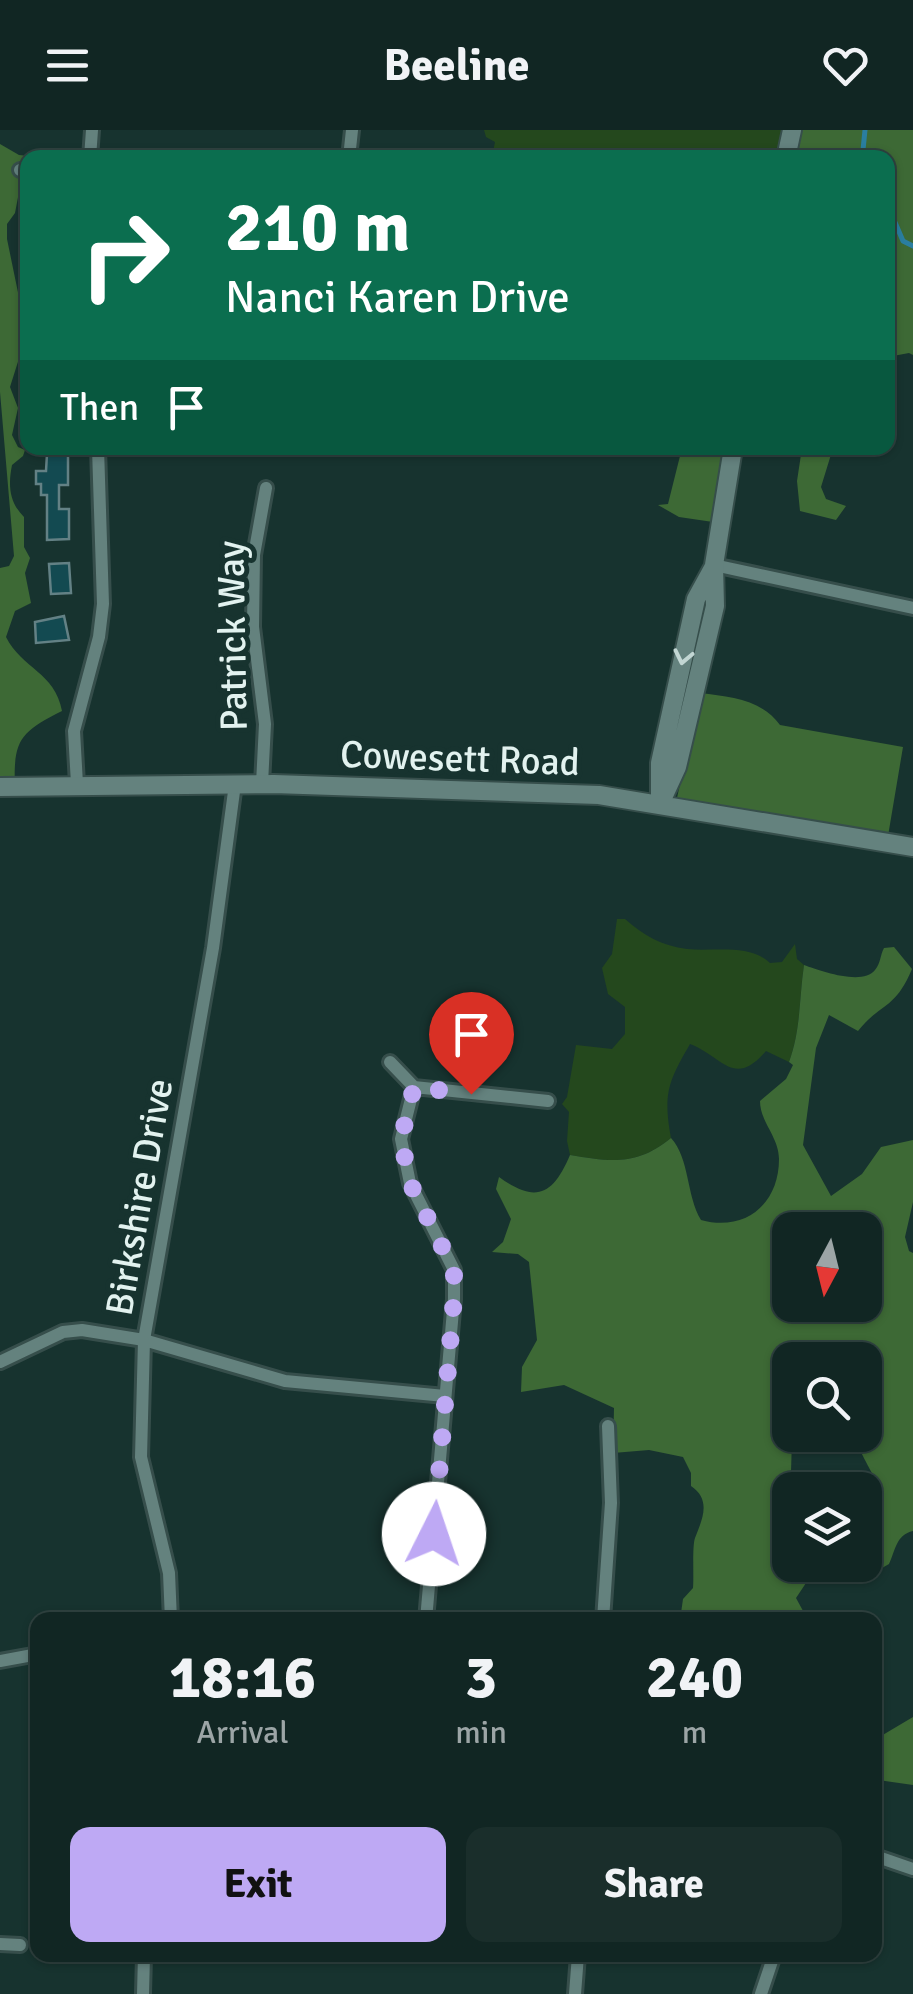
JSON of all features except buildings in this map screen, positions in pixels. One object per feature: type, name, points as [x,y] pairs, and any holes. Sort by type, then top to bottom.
[{"type":"main road","points":[[660,804],[678,766],[715,606],[714,565],[732,455]]},
{"type":"main road","name":"Cowesett Road","points":[[0,787],[262,784],[599,795],[913,847]]},
{"type":"street","points":[[77,784],[74,730],[104,604],[98,455]]},
{"type":"street","name":"Patrick Way","points":[[262,784],[265,724],[254,628],[254,573],[266,488]]},
{"type":"street","points":[[714,565],[913,608]]},
{"type":"street","name":"Birkshire Drive","points":[[171,1612],[169,1573],[141,1457],[144,1340],[213,948],[235,784]]},
{"type":"street","points":[[390,1062],[414,1087],[548,1101]]},
{"type":"street","points":[[414,1087],[401,1139],[410,1183],[454,1270],[427,1612]]},
{"type":"street","points":[[0,1362],[63,1332],[82,1330],[144,1340],[285,1381],[445,1396]]},
{"type":"street","points":[[604,1612],[611,1503],[608,1426]]},
{"type":"street","points":[[0,1661],[30,1655]]},
{"type":"street","points":[[882,1859],[913,1870]]},
{"type":"street","points":[[0,1944],[20,1946]]},
{"type":"street","points":[[143,1994],[144,1962]]},
{"type":"street","points":[[575,1994],[577,1962]]},
{"type":"street","points":[[761,1994],[772,1962]]},
{"type":"green space","points":[[484,130],[794,130],[789,150],[493,150],[495,142],[486,137]]},
{"type":"green space","points":[[795,130],[913,130],[913,355],[895,356],[895,150],[789,150]]},
{"type":"green space","points":[[0,144],[20,155],[20,191],[15,213],[7,224],[7,239],[20,302],[20,355],[10,387],[18,408],[12,435],[23,455],[12,465],[10,486],[15,505],[24,517],[24,547],[30,558],[25,573],[31,603],[15,611],[6,637],[53,687],[62,711],[22,739],[16,759],[15,788],[0,788],[0,568],[9,566],[14,556],[0,392]]},
{"type":"green space","points":[[680,455],[733,455],[713,522],[679,517],[658,505],[668,504]]},
{"type":"green space","points":[[801,455],[831,455],[821,487],[826,499],[846,506],[836,520],[800,511],[797,481]]},
{"type":"green space","points":[[700,693],[755,705],[780,725],[903,747],[887,842],[675,807]]},
{"type":"green space","points":[[617,919],[625,919],[646,935],[669,945],[742,951],[770,963],[782,962],[795,944],[797,959],[804,965],[798,1026],[789,1062],[766,1051],[745,1068],[736,1069],[690,1044],[669,1089],[671,1138],[635,1158],[611,1160],[570,1155],[569,1112],[562,1104],[567,1097],[576,1045],[612,1049],[625,1034],[625,1007],[608,994],[602,968],[612,954]]},
{"type":"green space","points":[[894,947],[912,969],[893,999],[858,1031],[829,1015],[816,1048],[803,1145],[831,1196],[862,1174],[881,1147],[913,1140],[913,1202],[905,1237],[913,1253],[913,1531],[900,1539],[889,1564],[882,1568],[882,1472],[872,1472],[861,1452],[882,1452],[882,1342],[772,1342],[772,1452],[792,1452],[791,1472],[772,1472],[772,1582],[807,1582],[796,1598],[804,1612],[681,1612],[683,1599],[693,1588],[694,1542],[704,1510],[701,1498],[691,1486],[691,1473],[683,1457],[649,1450],[613,1453],[614,1408],[564,1385],[521,1392],[522,1367],[537,1340],[529,1262],[518,1254],[492,1252],[503,1242],[511,1219],[496,1189],[499,1177],[523,1191],[542,1191],[557,1179],[570,1155],[635,1158],[671,1138],[682,1156],[701,1220],[717,1223],[745,1218],[766,1202],[777,1175],[776,1144],[760,1101],[786,1079],[793,1065],[789,1062],[798,1026],[804,965],[841,976],[861,977],[875,970],[884,948]]},
{"type":"green space","points":[[913,1717],[913,1785],[882,1781],[882,1735]]},
{"type":"waterway","points":[[863,150],[865,130]]},
{"type":"waterway","points":[[895,222],[903,241],[913,246]]},
{"type":"route","points":[[434,1534],[454,1270],[410,1183],[401,1139],[414,1087],[471,1094]]}]
